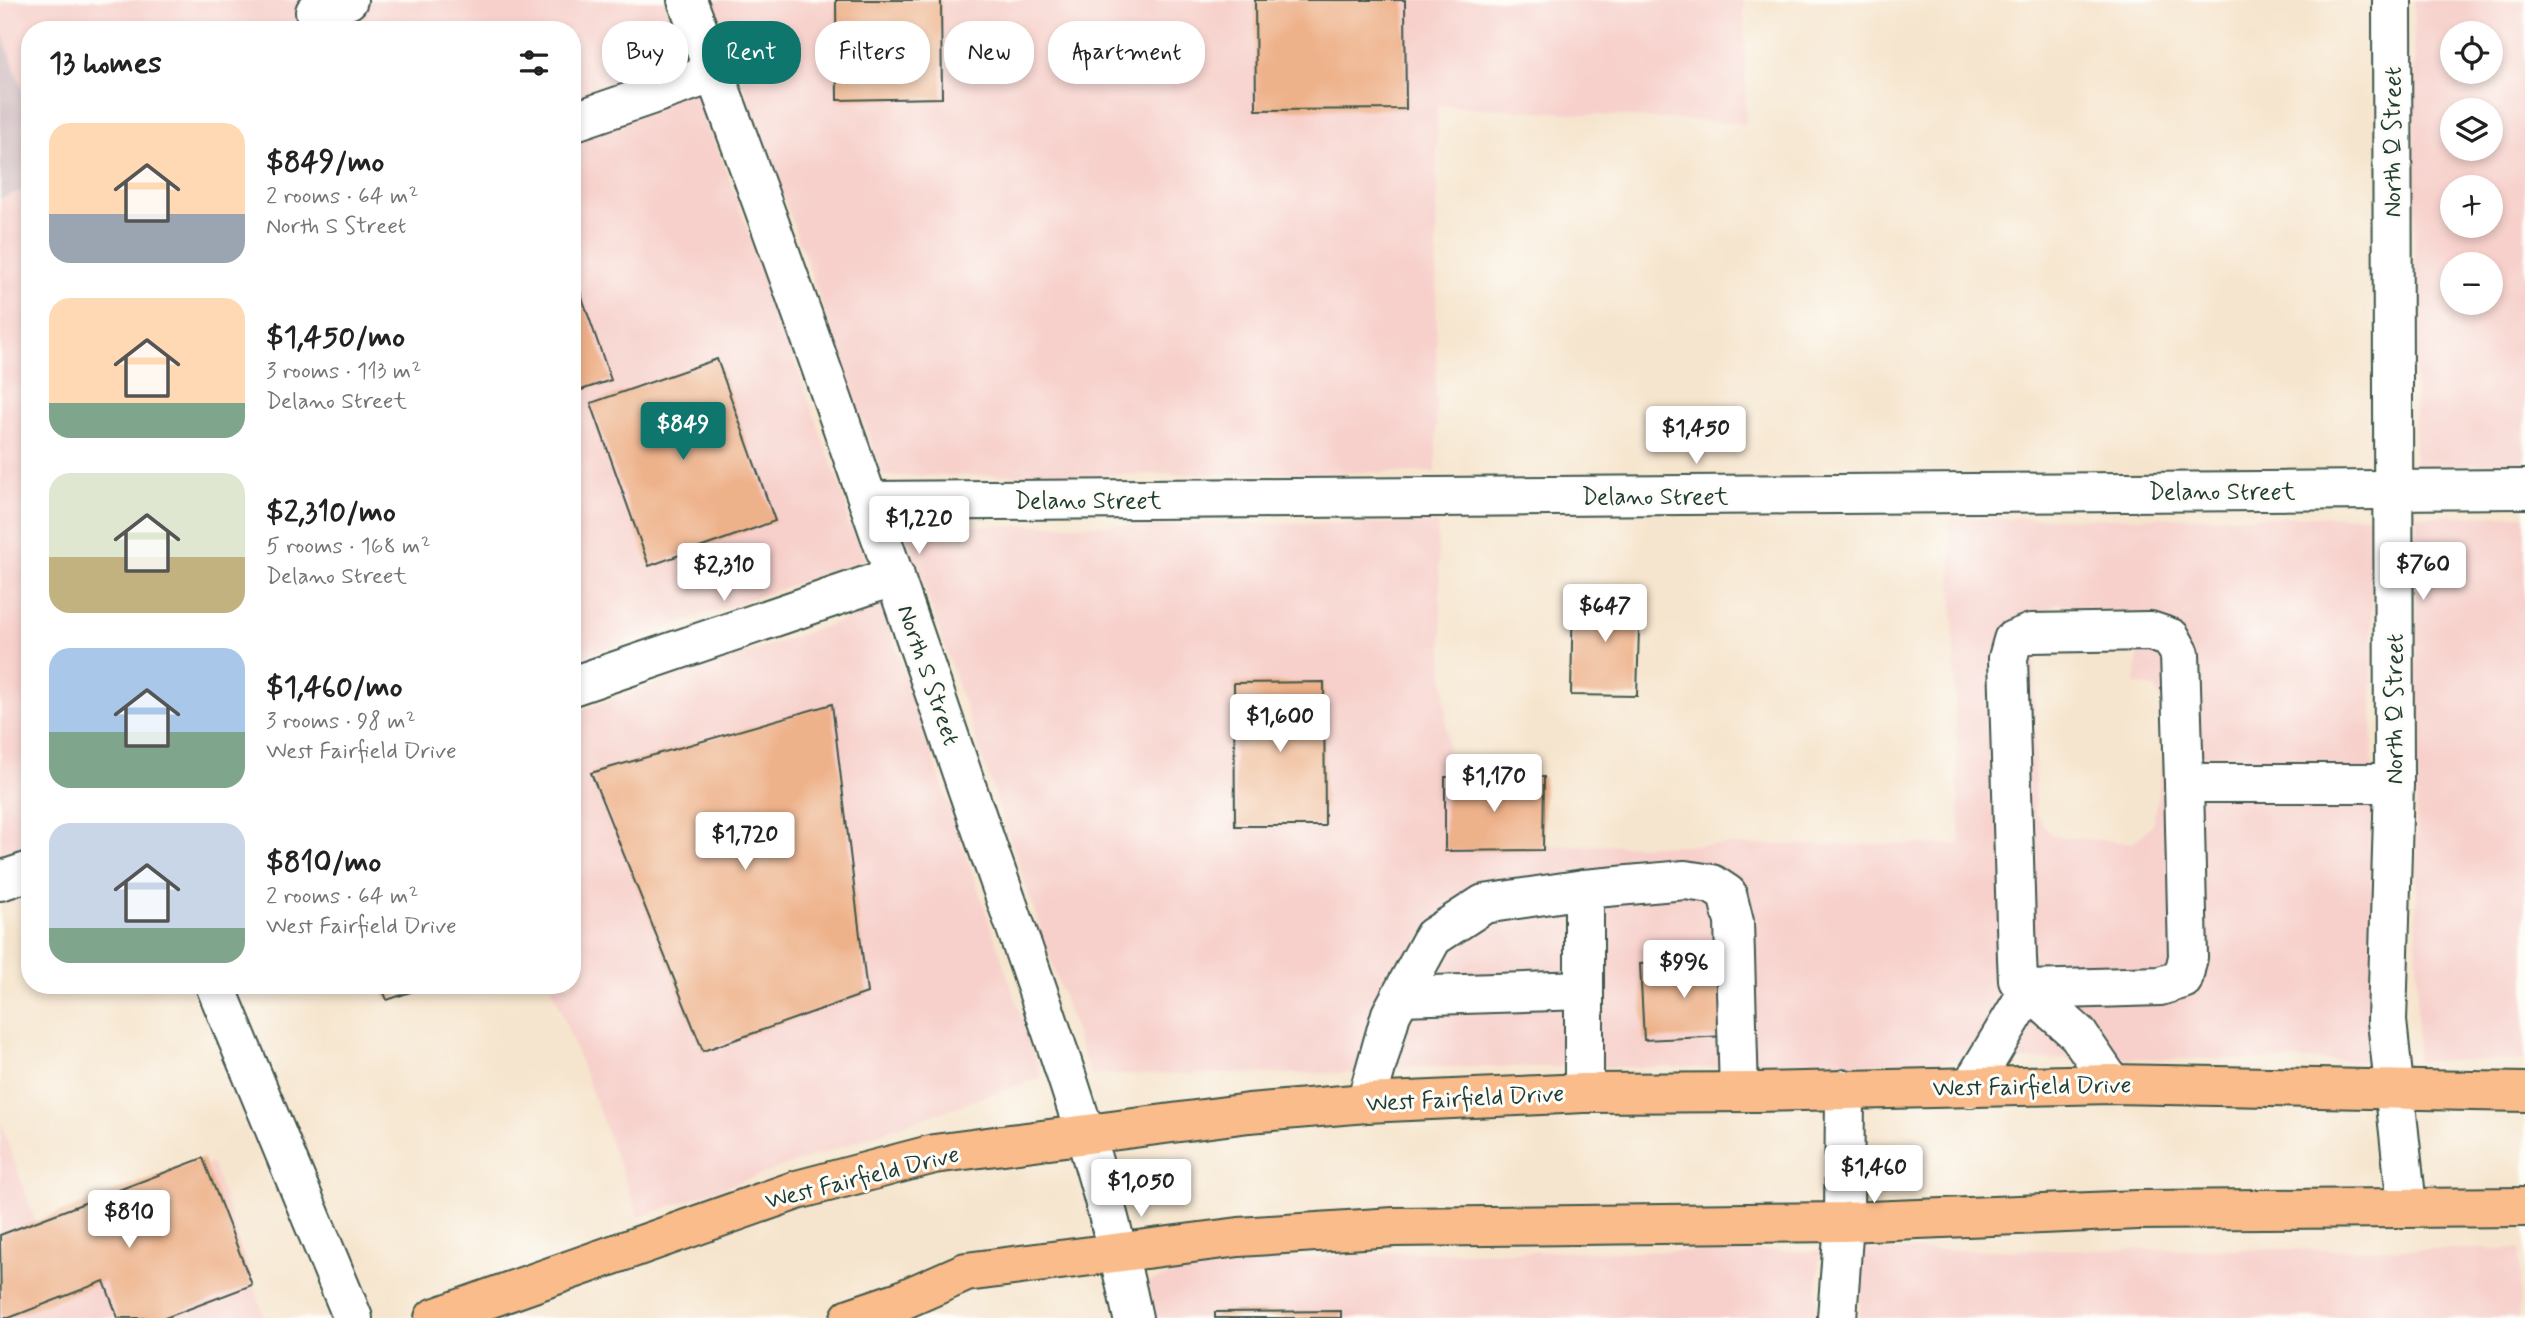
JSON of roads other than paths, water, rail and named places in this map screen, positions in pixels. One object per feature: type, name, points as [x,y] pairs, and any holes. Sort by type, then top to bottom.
[{"type":"main road","name":"West Fairfield Drive","points":[[434,1318],[797,1190],[934,1154],[1249,1113],[1366,1103],[1584,1093],[1970,1088],[2112,1083],[2525,1092]]},
{"type":"main road","points":[[850,1318],[900,1301],[966,1272],[1239,1237],[1394,1227],[1844,1222],[2138,1210],[2525,1207]]},
{"type":"street","name":"North S Street","points":[[687,0],[702,40]]},
{"type":"street","name":"North Q Street","points":[[2392,0],[2394,783],[2387,1021],[2407,1207]]},
{"type":"street","points":[[581,119],[702,78]]},
{"type":"street","name":"North S Street","points":[[719,84],[895,576],[1087,1136],[1119,1252],[1133,1318]]},
{"type":"street","name":"Delano Street","points":[[868,501],[2525,489]]},
{"type":"street","points":[[581,683],[895,576]]},
{"type":"street","points":[[2029,990],[2160,986],[2183,979],[2188,957],[2180,654],[2171,638],[2150,631],[2031,634],[2013,640],[2008,658],[2018,980],[2029,990],[2078,1034],[2112,1083]]},
{"type":"street","points":[[2184,783],[2394,783]]},
{"type":"street","points":[[0,881],[21,874]]},
{"type":"street","points":[[1366,1103],[1391,1014],[1433,937],[1483,904],[1584,889],[1685,880],[1712,884],[1727,894],[1734,922],[1739,1092]]},
{"type":"street","points":[[1584,889],[1584,1093]]},
{"type":"street","points":[[1401,996],[1584,990]]},
{"type":"street","points":[[1970,1088],[2029,990]]},
{"type":"street","points":[[219,994],[353,1318]]},
{"type":"street","points":[[1838,1318],[1844,1222],[1845,1089]]}]
